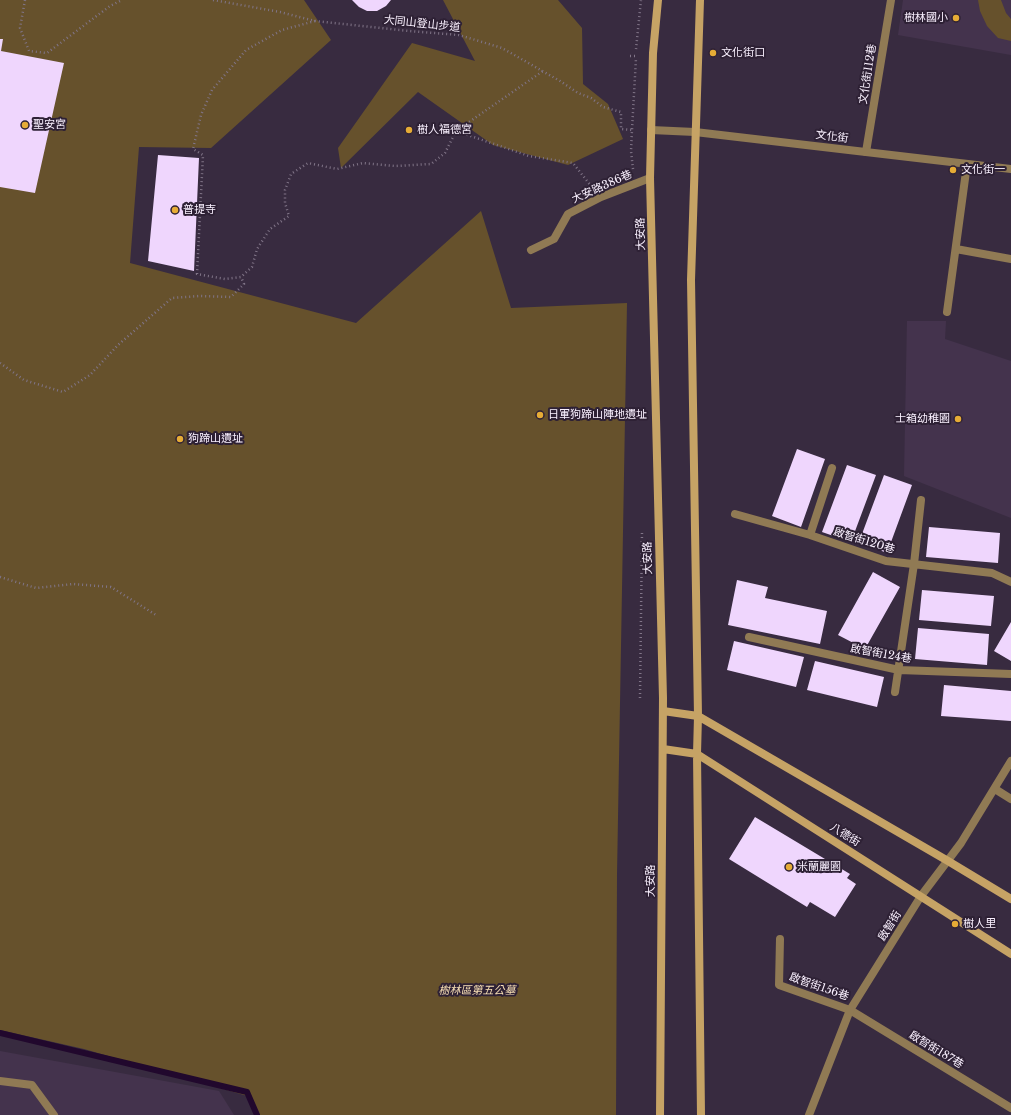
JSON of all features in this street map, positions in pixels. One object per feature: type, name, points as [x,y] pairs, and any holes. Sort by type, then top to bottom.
[{"type":"street","name":"大安路","points":[[658,0],[653,53],[650,178],[663,711],[660,1115]]},
{"type":"street","points":[[700,0],[691,280],[698,716],[697,754],[701,1115]]},
{"type":"street","name":"文化街112巷","points":[[866,152],[891,0]]},
{"type":"street","name":"文化街","points":[[651,130],[695,132],[1011,169]]},
{"type":"street","points":[[947,312],[967,164]]},
{"type":"street","name":"大安路386巷","points":[[532,250],[554,239],[568,214],[601,197],[650,178]]},
{"type":"street","points":[[956,249],[1011,259]]},
{"type":"street","points":[[810,535],[832,468]]},
{"type":"street","points":[[895,692],[914,564],[921,500]]},
{"type":"street","name":"啟智街120巷","points":[[735,514],[810,535],[886,561],[992,573],[1011,582]]},
{"type":"street","name":"啟智街124巷","points":[[749,638],[899,670],[1011,674]]},
{"type":"street","points":[[663,711],[698,716],[1011,899]]},
{"type":"street","name":"八德街","points":[[663,749],[697,754],[1011,954]]},
{"type":"street","name":"啟智街","points":[[809,1115],[850,1010],[921,896],[961,843],[1011,761]]},
{"type":"street","points":[[995,789],[1011,799]]},
{"type":"street","name":"啟智街156巷","points":[[780,939],[779,985],[850,1010]]},
{"type":"street","name":"啟智街187巷","points":[[850,1010],[1011,1108]]},
{"type":"street","points":[[0,1081],[32,1085],[54,1115]]},
{"type":"path","points":[[25,0],[20,28],[28,51],[47,53],[110,6],[122,0]]},
{"type":"path","name":"大同山登山步道","points":[[213,0],[280,12],[314,21],[459,35],[502,48],[578,93],[591,98],[604,107],[622,112],[621,129],[632,130]]},
{"type":"path","points":[[314,21],[282,30],[246,50],[212,90],[201,116],[193,149],[203,155],[197,274],[225,279],[241,277],[252,267],[257,249],[270,229],[289,216],[285,203],[285,190],[291,174],[308,163],[337,170],[363,163],[395,166],[431,164],[445,153],[456,131],[543,71]]},
{"type":"path","points":[[630,56],[636,56]]},
{"type":"path","points":[[456,131],[529,156],[573,163],[601,197]]},
{"type":"path","points":[[0,362],[24,380],[63,392],[90,375],[118,345],[172,298],[199,296],[231,297],[244,284],[241,277]]},
{"type":"path","points":[[0,577],[36,588],[73,584],[111,587],[156,615]]},
{"type":"shaded area","name":"樹林國小","points":[[903,0],[1011,0],[1011,55],[898,35]]},
{"type":"shaded area","name":"士箱幼稚園","points":[[907,321],[946,321],[945,339],[1011,361],[1011,518],[904,476]]},
{"type":"shaded area","points":[[0,1051],[219,1091],[234,1115],[0,1115]]},
{"type":"green space","name":"樹林區第五公墓","points":[[0,0],[304,0],[331,40],[211,148],[139,147],[130,263],[356,323],[481,211],[511,308],[627,303],[617,874],[616,1115],[259,1115],[251,1097],[84,1049],[0,1030]]},
{"type":"green space","points":[[443,0],[558,0],[582,28],[583,84],[608,104],[623,139],[568,165],[493,145],[418,92],[341,168],[338,148],[412,43],[475,61]]},
{"type":"green space","points":[[978,0],[1001,0],[1006,13],[1011,19],[1011,41],[998,38],[987,26],[980,11]]},
{"type":"building","points":[[352,0],[391,0],[386,6],[377,11],[367,11],[359,7]]},
{"type":"building","name":"聖安宮","points":[[0,39],[3,39],[1,51],[64,63],[35,193],[0,187]]},
{"type":"building","name":"普提寺","points":[[158,155],[199,158],[194,271],[148,261]]},
{"type":"building","points":[[797,449],[825,459],[801,527],[772,516]]},
{"type":"building","points":[[847,465],[876,475],[851,542],[822,532]]},
{"type":"building","points":[[884,475],[912,485],[887,553],[859,542]]},
{"type":"building","points":[[929,527],[1000,533],[998,563],[926,557]]},
{"type":"building","points":[[873,572],[900,587],[865,649],[838,635]]},
{"type":"building","points":[[737,580],[768,587],[765,598],[827,611],[820,644],[728,625]]},
{"type":"building","points":[[922,590],[994,596],[991,626],[919,620]]},
{"type":"building","points":[[1011,622],[1011,661],[994,651]]},
{"type":"building","points":[[918,628],[989,634],[987,665],[915,659]]},
{"type":"building","points":[[734,641],[804,657],[796,687],[727,670]]},
{"type":"building","points":[[815,661],[884,677],[877,707],[807,690]]},
{"type":"building","points":[[944,685],[1011,691],[1011,721],[941,716]]},
{"type":"building","name":"米蘭麗園","points":[[755,817],[850,874],[847,878],[856,884],[835,917],[810,902],[807,907],[729,859]]},
{"type":"waterway","points":[[0,1033],[247,1092],[257,1115]]},
{"type":"place","name":"樹林國小","points":[[956,18]]},
{"type":"place","name":"文化街口","points":[[713,53]]},
{"type":"place","name":"聖安宮","points":[[25,125]]},
{"type":"place","name":"樹人福德宮","points":[[409,130]]},
{"type":"place","name":"文化街一","points":[[953,170]]},
{"type":"place","name":"普提寺","points":[[175,210]]},
{"type":"place","name":"日軍狗蹄山陣地遺址","points":[[540,415]]},
{"type":"place","name":"士箱幼稚園","points":[[958,419]]},
{"type":"place","name":"狗蹄山遺址","points":[[180,439]]},
{"type":"place","name":"米蘭麗園","points":[[789,867]]},
{"type":"place","name":"樹人里","points":[[955,924]]}]
